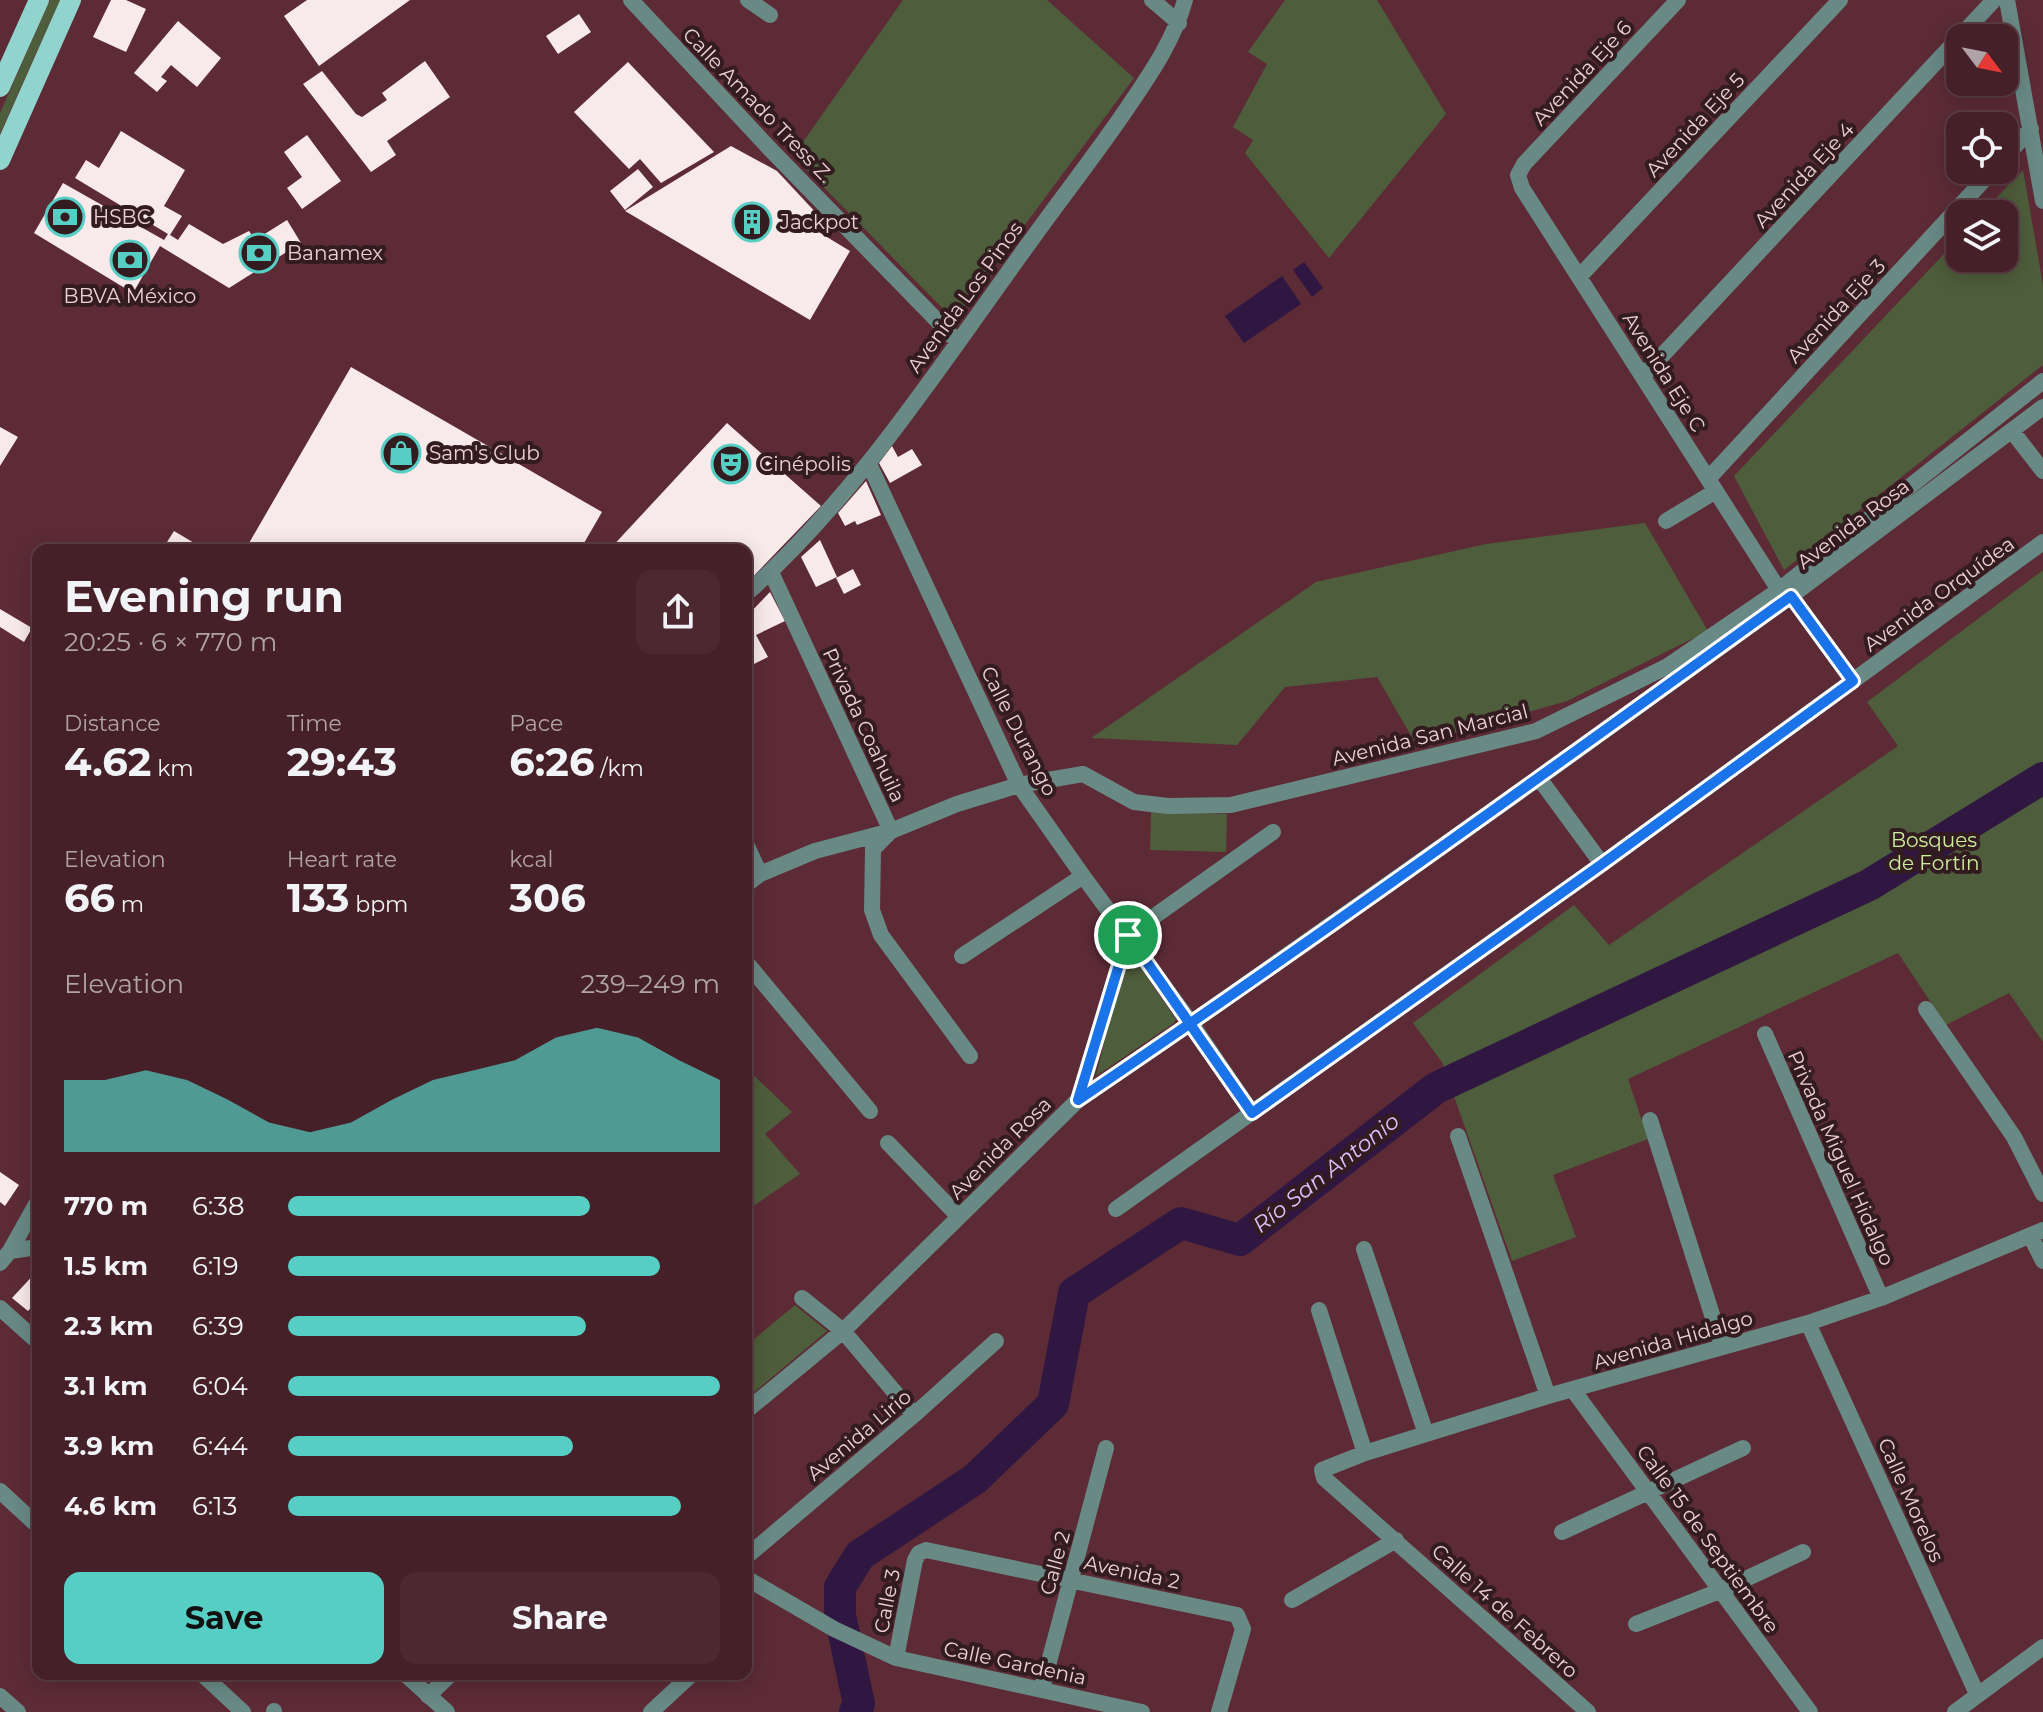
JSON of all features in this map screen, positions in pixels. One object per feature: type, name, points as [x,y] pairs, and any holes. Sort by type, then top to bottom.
[{"type":"main road","points":[[0,87],[39,0]]},
{"type":"main road","points":[[0,160],[71,0]]},
{"type":"street","name":"Calle Amado Tress Z.","points":[[631,0],[770,149],[957,341]]},
{"type":"street","points":[[748,0],[770,15]]},
{"type":"street","points":[[1152,0],[1179,23]]},
{"type":"street","name":"Avenida Los Pinos","points":[[752,589],[771,572],[869,464],[1115,127],[1156,66],[1179,23],[1185,0]]},
{"type":"street","name":"Avenida Eje 6","points":[[1518,175],[1524,164],[1678,0]]},
{"type":"street","name":"Avenida Eje 5","points":[[1579,277],[1840,0]]},
{"type":"street","name":"Avenida Eje 4","points":[[1643,376],[1994,0]]},
{"type":"street","points":[[2007,0],[2043,201]]},
{"type":"street","points":[[2018,143],[2031,129]]},
{"type":"street","name":"Avenida Eje C","points":[[1518,175],[1522,188],[1712,485],[1785,593],[1853,681]]},
{"type":"street","name":"Avenida Eje 3","points":[[1666,521],[1712,485],[1981,184]]},
{"type":"street","name":"Avenida San Marcial","points":[[752,880],[815,851],[891,831],[957,804],[1019,785],[1083,774],[1134,802],[1168,806],[1231,805],[1536,731],[1666,667],[1785,593],[2043,381]]},
{"type":"street","name":"Avenida Rosa","points":[[752,1405],[843,1331],[1078,1100],[1539,778],[1785,593],[2043,407]]},
{"type":"street","points":[[2012,431],[2043,471]]},
{"type":"street","name":"Calle Durango","points":[[869,464],[1019,785],[1252,1113]]},
{"type":"street","name":"Avenida Orquídea","points":[[1116,1209],[1602,864],[2043,542]]},
{"type":"street","name":"Privada Coahuila","points":[[771,572],[891,831],[873,849],[872,910],[881,935],[970,1056]]},
{"type":"street","points":[[1539,778],[1602,864]]},
{"type":"street","points":[[1078,1100],[1128,935],[1273,832]]},
{"type":"street","points":[[752,857],[760,874]]},
{"type":"street","points":[[962,956],[1083,876]]},
{"type":"street","points":[[752,969],[870,1111]]},
{"type":"street","points":[[1926,1009],[2014,1137],[2043,1194]]},
{"type":"street","name":"Privada Miguel Hidalgo","points":[[1765,1034],[1881,1298]]},
{"type":"street","points":[[1650,1120],[1722,1346]]},
{"type":"street","points":[[1458,1136],[1548,1396]]},
{"type":"street","points":[[888,1143],[959,1217]]},
{"type":"street","points":[[5,1257],[32,1211]]},
{"type":"street","points":[[2037,1234],[2043,1261]]},
{"type":"street","name":"Avenida Hidalgo","points":[[1322,1470],[1365,1453],[1548,1396],[1808,1323],[1881,1298],[2037,1234]]},
{"type":"street","points":[[5,1257],[32,1249]]},
{"type":"street","points":[[1364,1249],[1426,1434]]},
{"type":"street","points":[[802,1298],[843,1331],[914,1415]]},
{"type":"street","points":[[0,1308],[32,1337]]},
{"type":"street","points":[[1319,1310],[1365,1453]]},
{"type":"street","name":"Calle Morelos","points":[[1808,1323],[1977,1694]]},
{"type":"street","name":"Avenida Lirio","points":[[752,1552],[996,1341]]},
{"type":"street","name":"Calle 15 de Septiembre","points":[[1573,1390],[1810,1712]]},
{"type":"street","name":"Calle 2","points":[[1042,1688],[1106,1448]]},
{"type":"street","points":[[1562,1532],[1743,1448]]},
{"type":"street","name":"Calle 14 de Febrero","points":[[1322,1470],[1324,1478],[1588,1712]]},
{"type":"street","points":[[0,1491],[32,1520]]},
{"type":"street","points":[[1292,1600],[1396,1540]]},
{"type":"street","name":"Avenida 2","points":[[919,1553],[926,1550],[1237,1615],[1243,1629],[1219,1712]]},
{"type":"street","points":[[1636,1624],[1722,1590],[1803,1552]]},
{"type":"street","name":"Calle 3","points":[[888,1655],[919,1553]]},
{"type":"street","name":"Calle Gardenia","points":[[752,1581],[834,1629],[888,1655],[1142,1712]]},
{"type":"street","points":[[1955,1712],[2043,1647]]},
{"type":"street","points":[[208,1680],[243,1712]]},
{"type":"street","points":[[411,1680],[447,1712]]},
{"type":"street","points":[[428,1696],[445,1680]]},
{"type":"street","points":[[651,1712],[686,1680]]},
{"type":"street","points":[[0,1696],[18,1712]]},
{"type":"green space","points":[[50,0],[60,0],[0,134],[0,113]]},
{"type":"green space","points":[[903,0],[1047,0],[1134,78],[954,320],[793,156]]},
{"type":"green space","points":[[1285,0],[1377,0],[1446,114],[1329,258],[1245,153],[1253,140],[1233,127],[1267,64],[1248,52]]},
{"type":"green space","points":[[2023,170],[2043,285],[2043,365],[1784,570],[1734,476],[1946,252],[1946,272],[2018,272],[2018,200],[1994,200],[2010,184],[2018,184],[2018,175]]},
{"type":"green space","points":[[1645,523],[1708,631],[1567,701],[1416,744],[1377,677],[1285,687],[1237,745],[1091,738],[1316,582],[1486,544]]},
{"type":"green space","name":"Bosques de Fortín","points":[[2043,570],[2043,1042],[2009,993],[1946,1025],[1898,953],[1628,1079],[1648,1139],[1553,1175],[1576,1237],[1512,1261],[1442,1062],[1413,1023],[1574,905],[1609,945],[1898,746],[1867,702]]},
{"type":"green space","points":[[1151,812],[1227,814],[1226,852],[1150,850]]},
{"type":"green space","points":[[1135,960],[1176,1019],[1096,1076],[1124,961]]},
{"type":"green space","points":[[752,1074],[792,1112],[765,1134],[800,1174],[752,1207]]},
{"type":"green space","points":[[795,1305],[827,1331],[752,1394],[752,1341]]},
{"type":"shaded area","points":[[1304,262],[1323,288],[1312,297],[1293,270]]},
{"type":"shaded area","points":[[1282,276],[1301,304],[1244,343],[1225,316]]},
{"type":"building","points":[[111,0],[126,0],[146,9],[126,52],[93,37]]},
{"type":"building","points":[[307,0],[410,0],[319,66],[284,16]]},
{"type":"building","points":[[579,14],[591,32],[558,54],[546,36]]},
{"type":"building","points":[[178,21],[221,58],[197,87],[171,65],[161,77],[167,81],[157,92],[134,73]]},
{"type":"building","points":[[425,61],[450,97],[387,141],[396,155],[371,172],[303,84],[322,71],[356,114],[362,117],[387,100],[382,93]]},
{"type":"building","points":[[628,62],[714,152],[661,183],[640,159],[629,169],[574,112]]},
{"type":"building","points":[[121,131],[185,170],[164,206],[182,216],[170,235],[178,240],[189,224],[223,244],[249,231],[255,240],[287,220],[301,243],[229,288],[160,246],[133,293],[34,233],[63,183],[164,240],[168,234],[75,178],[86,160],[99,168]]},
{"type":"building","points":[[307,135],[341,181],[302,209],[287,188],[302,177],[284,152]]},
{"type":"building","name":"Jackpot","points":[[731,146],[777,171],[819,216],[812,228],[850,251],[810,320],[625,211]]},
{"type":"building","points":[[638,169],[653,187],[625,210],[610,191]]},
{"type":"building","name":"Sam's Club","points":[[351,367],[602,512],[583,544],[248,544]]},
{"type":"building","name":"Cinépolis","points":[[727,423],[821,506],[752,578],[752,544],[615,544]]},
{"type":"building","points":[[0,427],[18,437],[0,466]]},
{"type":"building","points":[[892,446],[898,457],[912,449],[922,465],[890,483],[879,463]]},
{"type":"building","points":[[866,481],[881,515],[857,525],[855,521],[845,526],[838,513]]},
{"type":"building","points":[[174,531],[196,544],[166,544]]},
{"type":"building","points":[[820,540],[837,577],[816,587],[801,557]]},
{"type":"building","points":[[853,569],[861,585],[844,594],[836,578]]},
{"type":"building","points":[[770,592],[785,621],[756,635],[768,657],[752,665],[752,611]]},
{"type":"building","points":[[0,609],[32,628],[24,642],[0,627]]},
{"type":"building","points":[[0,1172],[19,1185],[5,1206],[0,1202]]},
{"type":"building","points":[[32,1276],[32,1307],[28,1311],[12,1298]]},
{"type":"waterway","name":"Río San Antonio","points":[[855,1712],[859,1704],[840,1615],[840,1587],[860,1555],[975,1479],[1053,1404],[1074,1293],[1181,1223],[1240,1240],[1436,1088],[1869,885],[2043,778]]},
{"type":"place","name":"HSBC","points":[[65,217]]},
{"type":"place","name":"Jackpot","points":[[752,222]]},
{"type":"place","name":"Banamex","points":[[259,253]]},
{"type":"place","name":"BBVA México","points":[[130,260]]},
{"type":"place","name":"Sam's Club","points":[[401,453]]},
{"type":"place","name":"Cinépolis","points":[[731,464]]},
{"type":"route","points":[[1128,935],[1078,1100],[1191,1023],[1539,778],[1791,596],[1853,681],[1252,1113],[1191,1023],[1128,935]]}]
